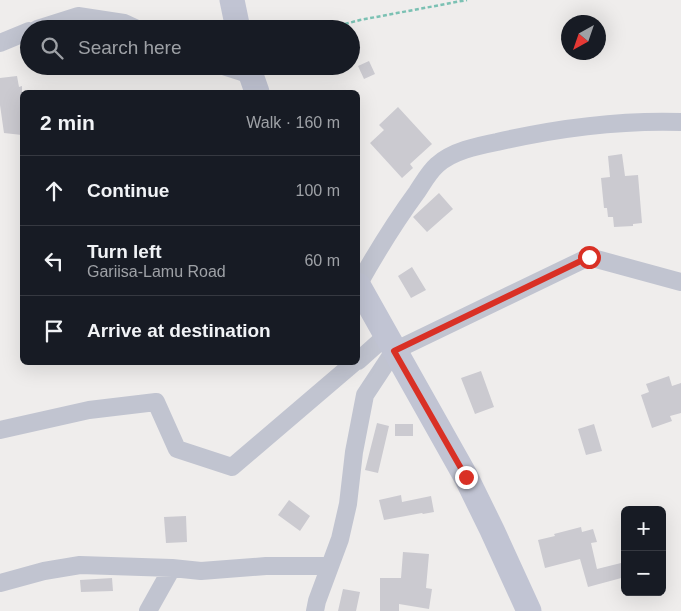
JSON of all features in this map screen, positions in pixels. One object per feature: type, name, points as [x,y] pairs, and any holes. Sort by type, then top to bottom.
[{"type":"street","points":[[232,0],[236,20]]},
{"type":"street","points":[[65,20],[78,16],[104,20]]},
{"type":"street","points":[[0,42],[20,35]]},
{"type":"street","points":[[360,282],[394,223],[436,165],[449,156],[482,145],[520,136],[592,124],[643,121],[681,122]]},
{"type":"street","points":[[360,360],[390,344],[589,257],[681,282]]},
{"type":"street","points":[[360,289],[466,477],[529,611]]},
{"type":"street","points":[[315,611],[340,539],[365,395],[390,344]]},
{"type":"street","points":[[0,430],[89,410],[156,402],[177,449],[232,467],[352,365]]},
{"type":"street","points":[[0,582],[44,571],[80,565],[172,568],[201,571],[266,566],[330,566]]},
{"type":"street","points":[[148,611],[172,568]]},
{"type":"path","points":[[360,20],[467,0]]},
{"type":"building","points":[[369,61],[375,74],[364,79],[360,65]]},
{"type":"building","points":[[17,76],[19,87],[22,86],[22,90],[20,90],[20,135],[4,133],[0,105],[0,78]]},
{"type":"building","points":[[398,107],[432,144],[410,164],[413,168],[402,178],[370,143],[384,130],[379,125]]},
{"type":"building","points":[[622,154],[625,176],[638,175],[642,223],[633,224],[633,226],[614,227],[613,217],[608,217],[607,208],[604,208],[601,178],[610,177],[608,156]]},
{"type":"building","points":[[439,193],[453,209],[427,232],[413,217]]},
{"type":"building","points":[[412,267],[426,290],[411,298],[398,276]]},
{"type":"building","points":[[481,371],[494,407],[475,414],[461,378]]},
{"type":"building","points":[[669,376],[672,386],[681,383],[681,413],[670,416],[672,421],[652,428],[641,395],[649,392],[646,384]]},
{"type":"building","points":[[377,423],[389,426],[378,473],[365,470]]},
{"type":"building","points":[[395,424],[413,424],[413,436],[395,436]]},
{"type":"building","points":[[594,424],[602,451],[586,455],[578,429]]},
{"type":"building","points":[[401,495],[402,502],[431,496],[434,512],[384,520],[379,500]]},
{"type":"building","points":[[289,500],[310,516],[300,531],[278,515]]},
{"type":"building","points":[[186,516],[187,542],[166,543],[164,517]]},
{"type":"building","points":[[581,527],[582,532],[593,529],[597,542],[591,543],[597,569],[621,563],[621,578],[588,587],[580,559],[545,568],[538,540],[555,536],[554,534]]},
{"type":"building","points":[[403,552],[429,554],[426,588],[432,589],[429,609],[399,604],[399,611],[380,611],[380,578],[401,578]]},
{"type":"building","points":[[112,578],[113,591],[81,592],[80,580]]},
{"type":"building","points":[[343,589],[360,592],[356,611],[338,611]]},
{"type":"route","points":[[466,477],[394,351],[589,257]]}]
